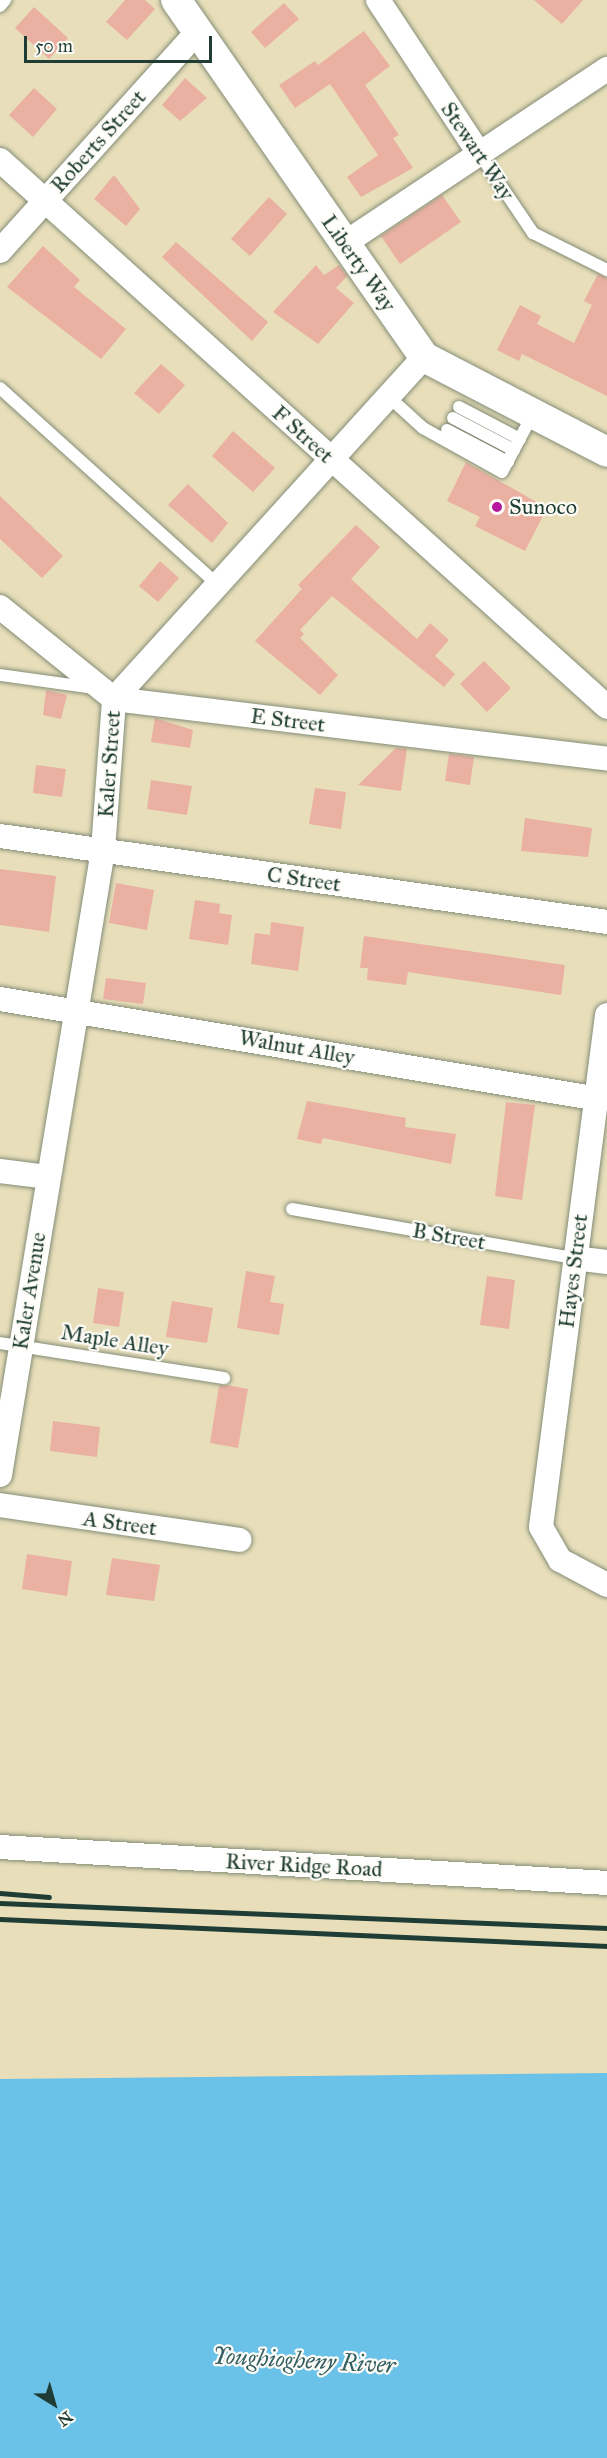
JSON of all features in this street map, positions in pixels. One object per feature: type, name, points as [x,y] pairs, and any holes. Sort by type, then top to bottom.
[{"type":"street","name":"Liberty Way","points":[[176,0],[424,357],[461,402],[523,434],[607,452]]},
{"type":"street","name":"Stewart Way","points":[[378,0],[479,153]]},
{"type":"street","name":"Roberts Street","points":[[0,251],[197,32]]},
{"type":"street","points":[[345,243],[607,69]]},
{"type":"street","name":"F Street","points":[[0,160],[607,707]]},
{"type":"street","name":"Kaler Street","points":[[47,1177],[103,850],[108,694],[217,584],[424,357]]},
{"type":"street","points":[[0,607],[108,694]]},
{"type":"street","name":"E Street","points":[[108,694],[607,759]]},
{"type":"street","name":"C Street","points":[[0,836],[607,922]]},
{"type":"street","name":"Walnut Alley","points":[[0,999],[598,1093]]},
{"type":"street","name":"Hayes Street","points":[[607,1015],[541,1527],[560,1560],[607,1586]]},
{"type":"street","points":[[0,1171],[47,1177]]},
{"type":"street","name":"Kaler Avenue","points":[[0,1475],[10,1345],[47,1177]]},
{"type":"street","name":"B Street","points":[[574,1258],[607,1263]]},
{"type":"street","name":"A Street","points":[[0,1505],[239,1540]]},
{"type":"street","name":"River Ridge Road","points":[[0,1847],[607,1883]]},
{"type":"lane","points":[[0,6],[5,0]]},
{"type":"lane","name":"Stewart Way","points":[[479,153],[533,233],[607,270]]},
{"type":"lane","points":[[0,388],[217,584]]},
{"type":"lane","points":[[389,397],[444,435],[502,472],[523,434],[461,402],[444,435]]},
{"type":"lane","points":[[0,675],[108,694]]},
{"type":"lane","name":"B Street","points":[[292,1209],[574,1258]]},
{"type":"lane","name":"Maple Alley","points":[[10,1345],[224,1378]]},
{"type":"water","name":"Youghiogheny River","points":[[607,2073],[607,2458],[0,2458],[0,2079]]},
{"type":"building","points":[[125,0],[145,0],[155,9],[127,40],[106,22]]},
{"type":"building","points":[[534,0],[583,0],[562,24]]},
{"type":"building","points":[[284,3],[299,19],[265,48],[251,32]]},
{"type":"building","points":[[34,7],[68,38],[49,59],[15,28]]},
{"type":"building","points":[[364,31],[390,66],[365,85],[399,135],[393,138],[413,168],[361,197],[347,177],[378,155],[330,84],[295,108],[279,85],[315,61],[318,65]]},
{"type":"building","points":[[185,78],[207,98],[180,121],[162,105]]},
{"type":"building","points":[[34,88],[57,109],[33,137],[9,115]]},
{"type":"building","points":[[114,175],[140,209],[126,226],[94,199]]},
{"type":"building","points":[[442,195],[461,222],[400,264],[381,236]]},
{"type":"building","points":[[269,197],[287,214],[250,256],[231,239]]},
{"type":"building","points":[[176,242],[268,322],[252,341],[162,257]]},
{"type":"building","points":[[43,246],[80,280],[74,287],[126,329],[101,359],[7,287]]},
{"type":"building","points":[[316,265],[324,275],[339,265],[347,276],[336,288],[354,303],[318,344],[273,312]]},
{"type":"building","points":[[598,274],[607,278],[607,396],[522,354],[519,361],[497,350],[520,305],[541,316],[537,324],[574,343],[592,305],[584,301]]},
{"type":"building","points":[[161,364],[185,385],[159,414],[134,393]]},
{"type":"building","points":[[233,431],[275,468],[253,492],[212,456]]},
{"type":"building","points":[[466,462],[547,508],[525,551],[475,526],[480,517],[447,501]]},
{"type":"building","points":[[188,484],[228,523],[212,543],[168,505]]},
{"type":"building","points":[[0,496],[63,556],[42,578],[0,539]]},
{"type":"building","points":[[356,525],[380,547],[351,579],[417,639],[430,623],[449,640],[435,656],[455,674],[444,687],[332,596],[300,630],[304,634],[300,638],[338,675],[320,695],[255,641],[302,589],[298,585]]},
{"type":"building","points":[[160,561],[179,578],[158,602],[139,586]]},
{"type":"building","points":[[484,661],[511,688],[487,712],[460,684]]},
{"type":"building","points":[[46,690],[67,695],[61,719],[43,715]]},
{"type":"building","points":[[155,718],[193,730],[190,748],[151,742]]},
{"type":"building","points":[[396,748],[407,749],[401,791],[358,785]]},
{"type":"building","points":[[449,754],[474,757],[470,785],[445,781]]},
{"type":"building","points":[[36,765],[66,769],[62,797],[33,793]]},
{"type":"building","points":[[151,780],[192,786],[187,815],[147,809]]},
{"type":"building","points":[[315,788],[346,792],[341,829],[309,824]]},
{"type":"building","points":[[525,818],[592,828],[588,857],[521,851]]},
{"type":"building","points":[[0,869],[56,876],[49,932],[0,925]]},
{"type":"building","points":[[116,883],[154,890],[147,930],[109,923]]},
{"type":"building","points":[[195,900],[220,904],[219,913],[232,915],[228,945],[189,939]]},
{"type":"building","points":[[271,922],[304,927],[298,971],[251,964],[255,933],[270,935]]},
{"type":"building","points":[[364,936],[565,965],[561,995],[408,972],[406,985],[367,980],[368,968],[360,968]]},
{"type":"building","points":[[106,978],[146,983],[143,1004],[103,999]]},
{"type":"building","points":[[307,1101],[406,1118],[405,1127],[456,1134],[451,1164],[323,1138],[321,1144],[297,1139]]},
{"type":"building","points":[[506,1102],[535,1105],[522,1200],[495,1196]]},
{"type":"building","points":[[246,1271],[275,1276],[270,1302],[284,1304],[279,1335],[237,1328]]},
{"type":"building","points":[[487,1276],[515,1280],[509,1329],[480,1325]]},
{"type":"building","points":[[98,1288],[124,1292],[119,1327],[93,1323]]},
{"type":"building","points":[[172,1301],[213,1308],[207,1343],[166,1337]]},
{"type":"building","points":[[227,1385],[248,1389],[238,1448],[210,1443],[219,1386]]},
{"type":"building","points":[[53,1421],[100,1427],[97,1457],[50,1451]]},
{"type":"building","points":[[27,1554],[72,1561],[67,1596],[22,1589]]},
{"type":"building","points":[[112,1558],[160,1565],[154,1601],[106,1595]]},
{"type":"railway","points":[[0,1893],[49,1897]]},
{"type":"railway","points":[[0,1903],[607,1928]]},
{"type":"railway","points":[[0,1919],[607,1946]]},
{"type":"place","name":"Sunoco","points":[[497,507]]}]
